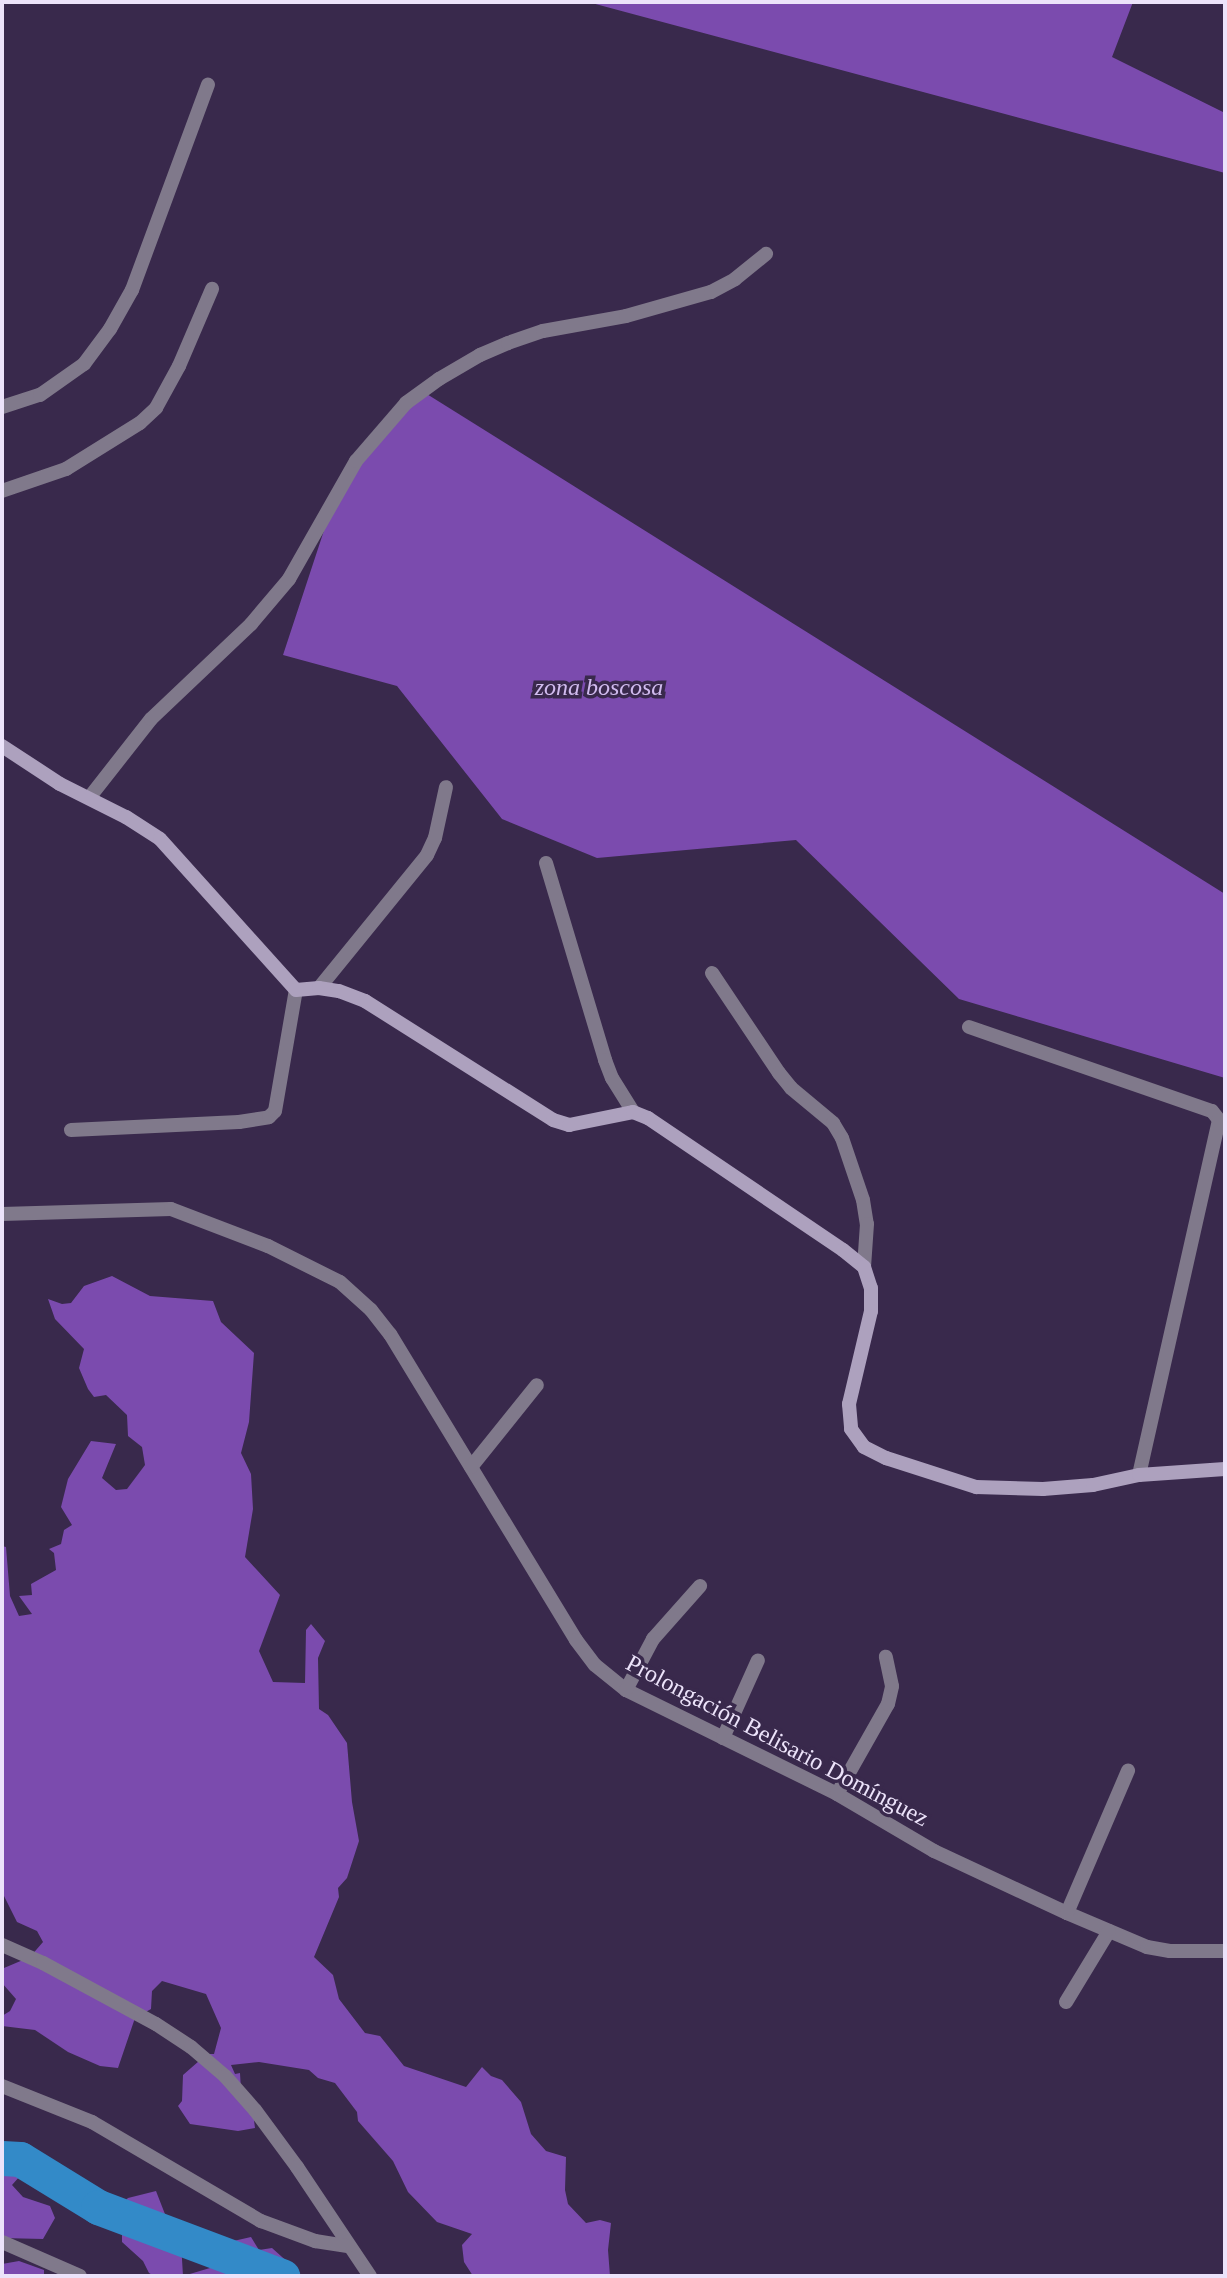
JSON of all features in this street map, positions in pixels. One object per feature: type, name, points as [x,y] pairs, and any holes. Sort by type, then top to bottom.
[{"type":"street","points":[[2,407],[40,395],[83,364],[110,328],[132,290],[208,85]]},
{"type":"street","points":[[89,798],[151,719],[251,624],[289,579],[356,461],[406,403],[439,379],[499,347],[543,331],[626,316],[710,292],[735,279],[766,254]]},
{"type":"street","points":[[2,491],[66,469],[116,440],[148,415],[180,366],[212,289]]},
{"type":"street","points":[[2,746],[60,784],[160,839],[296,990]]},
{"type":"street","points":[[319,988],[427,855],[436,838],[446,787]]},
{"type":"street","points":[[546,863],[605,1060],[612,1078],[633,1112]]},
{"type":"street","points":[[712,973],[779,1073],[791,1088],[827,1117],[842,1138],[863,1200],[867,1224],[863,1267],[871,1288],[871,1311],[849,1404],[851,1429],[863,1447],[886,1458],[976,1487],[1043,1489],[1093,1485],[1139,1475],[1225,1469]]},
{"type":"street","points":[[296,990],[319,988],[346,993],[365,1001],[553,1120],[569,1125],[633,1112],[649,1118],[863,1267]]},
{"type":"street","points":[[71,1130],[262,1119],[275,1111],[296,990]]},
{"type":"street","points":[[969,1027],[1212,1111],[1219,1120],[1139,1475]]},
{"type":"street","name":"Prolongación Belisario Domínguez","points":[[2,1214],[160,1209],[188,1214],[268,1246],[340,1282],[372,1310],[390,1334],[576,1640],[595,1665],[625,1690],[837,1794],[933,1851],[1067,1913],[1147,1947],[1170,1951],[1225,1951]]},
{"type":"street","points":[[471,1467],[537,1385]]},
{"type":"street","points":[[625,1690],[653,1639],[700,1586]]},
{"type":"street","points":[[837,1794],[888,1704],[892,1686],[886,1657]]},
{"type":"street","points":[[723,1738],[758,1660]]},
{"type":"street","points":[[1067,1913],[1128,1771]]},
{"type":"street","points":[[1066,2002],[1109,1931]]},
{"type":"street","points":[[2,1945],[43,1963],[156,2024],[191,2047],[225,2076],[297,2167],[370,2276]]},
{"type":"street","points":[[2,2086],[92,2122],[261,2221],[315,2241],[348,2246]]},
{"type":"street","points":[[2,2242],[80,2276]]},
{"type":"green space","points":[[588,2],[1133,2],[1112,57],[1225,113],[1225,173]]},
{"type":"green space","name":"zona boscosa","points":[[422,391],[1225,894],[1225,1078],[959,999],[796,840],[597,858],[502,819],[397,686],[283,655],[336,494]]},
{"type":"green space","points":[[112,1276],[150,1296],[213,1301],[221,1322],[254,1353],[249,1422],[241,1453],[251,1474],[253,1509],[245,1557],[280,1595],[259,1651],[273,1682],[305,1683],[306,1630],[311,1624],[325,1641],[318,1658],[319,1709],[328,1715],[347,1743],[352,1802],[359,1841],[347,1878],[338,1888],[339,1897],[314,1957],[333,1975],[339,1999],[365,2033],[380,2036],[404,2066],[466,2087],[482,2067],[491,2076],[502,2080],[521,2102],[531,2134],[546,2151],[566,2157],[565,2190],[568,2204],[586,2223],[600,2220],[611,2223],[608,2250],[610,2276],[473,2276],[464,2262],[462,2245],[472,2234],[437,2222],[408,2192],[393,2161],[358,2121],[357,2112],[335,2083],[318,2078],[309,2070],[259,2062],[231,2065],[235,2074],[240,2073],[241,2090],[252,2105],[255,2128],[238,2131],[190,2124],[178,2106],[182,2101],[183,2075],[207,2054],[214,2054],[221,2028],[206,1994],[162,1981],[152,1991],[151,2009],[135,2018],[118,2068],[100,2066],[68,2052],[35,2030],[2,2026],[2,2016],[10,2011],[16,1999],[2,1983],[4,1968],[30,1957],[43,1942],[37,1931],[17,1922],[2,1892],[2,1546],[6,1547],[10,1596],[19,1616],[32,1614],[19,1596],[32,1595],[31,1584],[56,1570],[54,1553],[49,1549],[61,1544],[64,1530],[72,1525],[61,1507],[68,1479],[91,1441],[116,1444],[102,1478],[116,1490],[127,1489],[145,1465],[142,1447],[128,1436],[127,1415],[106,1395],[94,1397],[88,1389],[79,1368],[84,1349],[55,1319],[48,1299],[62,1304],[71,1303],[84,1286]]},
{"type":"green space","points":[[19,2149],[28,2167],[12,2185],[23,2197],[50,2206],[55,2218],[43,2239],[2,2238],[2,2152]]},
{"type":"green space","points":[[156,2191],[170,2227],[181,2242],[183,2276],[154,2276],[149,2273],[143,2261],[122,2242],[122,2225],[117,2208],[128,2198]]},
{"type":"green space","points":[[251,2237],[259,2250],[272,2248],[300,2273],[299,2276],[183,2276],[210,2268],[218,2256],[207,2247]]},
{"type":"green space","points":[[19,2261],[44,2270],[44,2276],[2,2276],[2,2264]]},
{"type":"waterway","points":[[2,2158],[20,2159],[98,2207],[282,2276]]}]
